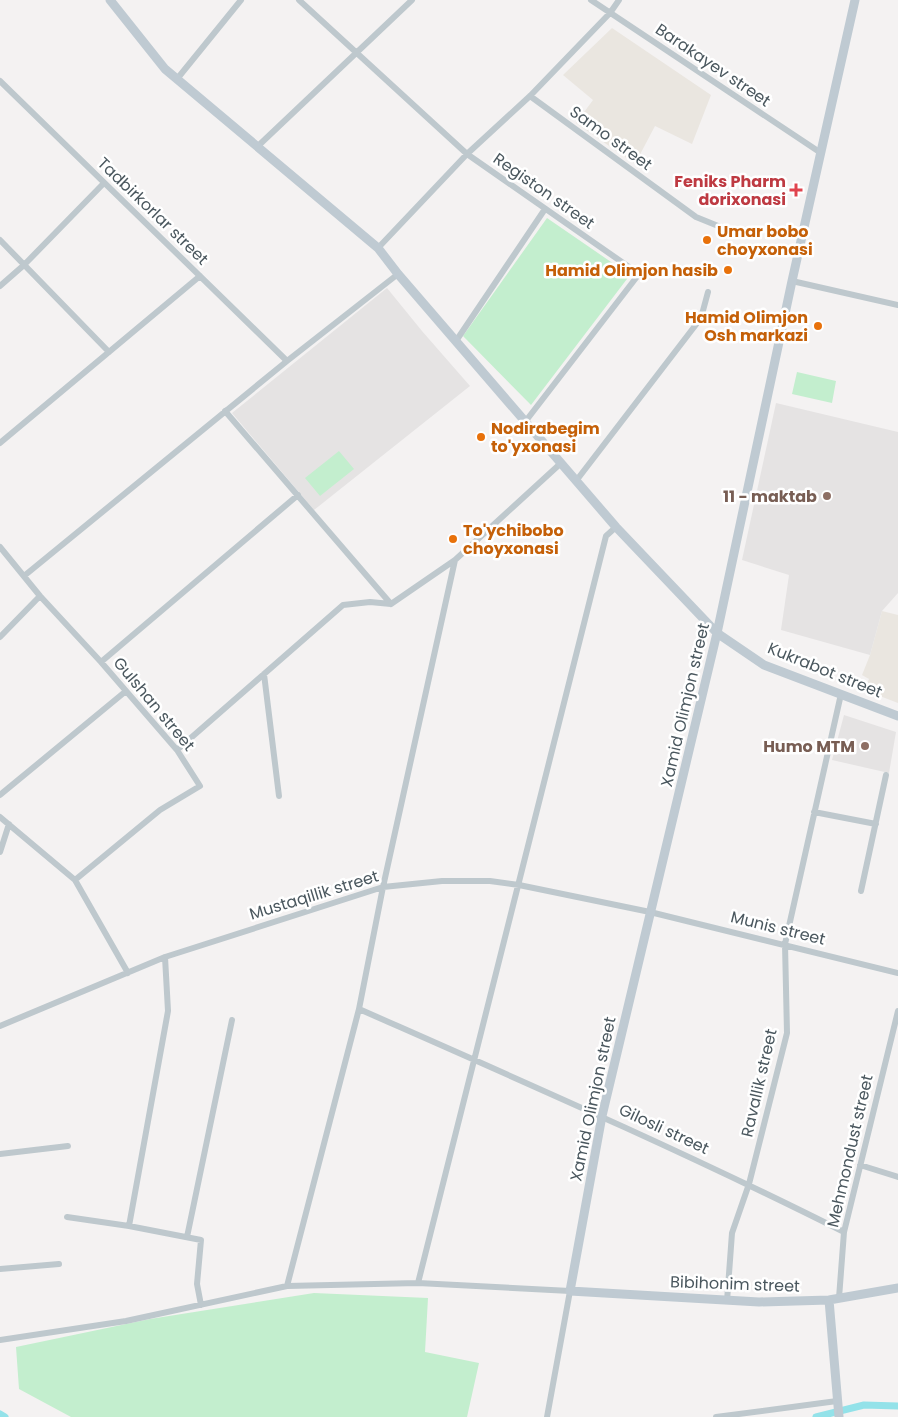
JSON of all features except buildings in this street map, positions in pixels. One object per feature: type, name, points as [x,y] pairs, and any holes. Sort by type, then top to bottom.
[{"type":"main road","name":"Kukrabot street","points":[[110,0],[165,70],[378,248],[560,464],[616,527],[718,633],[764,665],[898,716]]},
{"type":"main road","name":"Xamid Olimjon street","points":[[570,1291],[602,1116],[718,633],[792,281],[855,0]]},
{"type":"main road","name":"Bibihonim street","points":[[570,1291],[759,1302],[834,1299],[898,1288]]},
{"type":"main road","points":[[834,1299],[838,1417]]},
{"type":"street","points":[[177,79],[241,0]]},
{"type":"street","name":"Registon street","points":[[299,0],[467,154],[639,274],[525,422]]},
{"type":"street","points":[[258,146],[412,0]]},
{"type":"street","name":"Barakayev street","points":[[591,0],[821,153]]},
{"type":"street","points":[[378,248],[467,154],[530,96],[610,13],[619,0]]},
{"type":"street","name":"Tadbirkorlar street","points":[[0,81],[286,361]]},
{"type":"street","name":"Samo street","points":[[530,96],[696,217],[728,230]]},
{"type":"street","points":[[0,286],[104,183]]},
{"type":"street","points":[[456,341],[545,209]]},
{"type":"street","points":[[0,240],[109,352]]},
{"type":"street","points":[[24,576],[286,361],[398,274]]},
{"type":"street","points":[[0,443],[28,417],[200,276]]},
{"type":"street","points":[[792,281],[898,305]]},
{"type":"street","points":[[576,481],[701,318],[708,292]]},
{"type":"street","points":[[225,411],[391,604]]},
{"type":"street","points":[[176,750],[343,605],[370,602],[391,604],[455,560],[560,464]]},
{"type":"street","points":[[101,662],[298,495]]},
{"type":"street","points":[[418,1283],[606,536],[616,527]]},
{"type":"street","name":"Gulshan street","points":[[0,547],[40,596],[101,662],[176,750],[200,786],[160,810],[75,880]]},
{"type":"street","points":[[287,1286],[359,1009],[383,887],[455,560]]},
{"type":"street","points":[[0,637],[40,596]]},
{"type":"street","points":[[264,674],[279,796]]},
{"type":"street","points":[[0,795],[126,691]]},
{"type":"street","name":"Ravallik street","points":[[726,1301],[732,1233],[749,1184],[787,1033],[785,944],[841,694]]},
{"type":"street","points":[[861,891],[886,775]]},
{"type":"street","points":[[814,812],[876,824]]},
{"type":"street","points":[[0,817],[75,880],[128,973]]},
{"type":"street","points":[[0,852],[9,824]]},
{"type":"street","name":"Mustaqillik street","points":[[0,1026],[165,957],[383,887],[442,881],[490,881],[519,885],[650,912]]},
{"type":"street","name":"Munis street","points":[[650,912],[898,973]]},
{"type":"street","points":[[130,1226],[168,1011],[165,957]]},
{"type":"street","name":"Gilosli street","points":[[359,1009],[602,1116],[749,1184],[844,1232]]},
{"type":"street","name":"Mehmondust street","points":[[834,1299],[844,1232],[898,1011]]},
{"type":"street","points":[[187,1238],[232,1020]]},
{"type":"street","points":[[0,1154],[68,1146]]},
{"type":"street","points":[[860,1165],[898,1176]]},
{"type":"street","points":[[67,1217],[130,1226],[201,1240],[196,1284],[201,1305]]},
{"type":"street","points":[[0,1269],[59,1264]]},
{"type":"street","points":[[0,1340],[126,1322],[287,1286],[418,1283],[570,1291]]},
{"type":"street","name":"Xamid Olimjon street","points":[[547,1417],[570,1291]]},
{"type":"street","points":[[716,1417],[837,1401]]},
{"type":"shaded area","points":[[612,28],[711,95],[692,144],[655,126],[635,164],[576,123],[593,100],[563,75]]},
{"type":"shaded area","points":[[387,288],[470,386],[314,510],[232,413]]},
{"type":"shaded area","name":"11 - maktab","points":[[776,403],[898,432],[898,593],[882,611],[870,655],[781,630],[789,575],[742,560]]},
{"type":"shaded area","points":[[882,611],[898,615],[898,703],[864,690],[869,679],[862,675],[870,655]]},
{"type":"shaded area","name":"Humo MTM","points":[[844,715],[896,732],[889,773],[832,760]]},
{"type":"green space","points":[[547,218],[630,275],[531,405],[463,336]]},
{"type":"green space","points":[[797,372],[836,381],[832,403],[792,394]]},
{"type":"green space","points":[[339,451],[354,469],[320,496],[305,478]]},
{"type":"green space","points":[[314,1293],[428,1298],[425,1352],[479,1363],[467,1417],[71,1417],[19,1389],[16,1347],[150,1319]]},
{"type":"waterway","points":[[816,1417],[864,1405],[898,1406]]},
{"type":"waterway","points":[[0,1414],[5,1417]]},
{"type":"place","name":"Feniks Pharm dorixonasi","points":[[796,190]]},
{"type":"place","name":"Umar bobo choyxonasi","points":[[707,240]]},
{"type":"place","name":"Hamid Olimjon hasib","points":[[728,270]]},
{"type":"place","name":"Hamid Olimjon Osh markazi","points":[[818,326]]},
{"type":"place","name":"Nodirabegim to'yxonasi","points":[[481,437]]},
{"type":"place","name":"11 - maktab","points":[[827,496]]},
{"type":"place","name":"To'ychibobo choyxonasi","points":[[453,539]]},
{"type":"place","name":"Humo MTM","points":[[865,746]]}]
